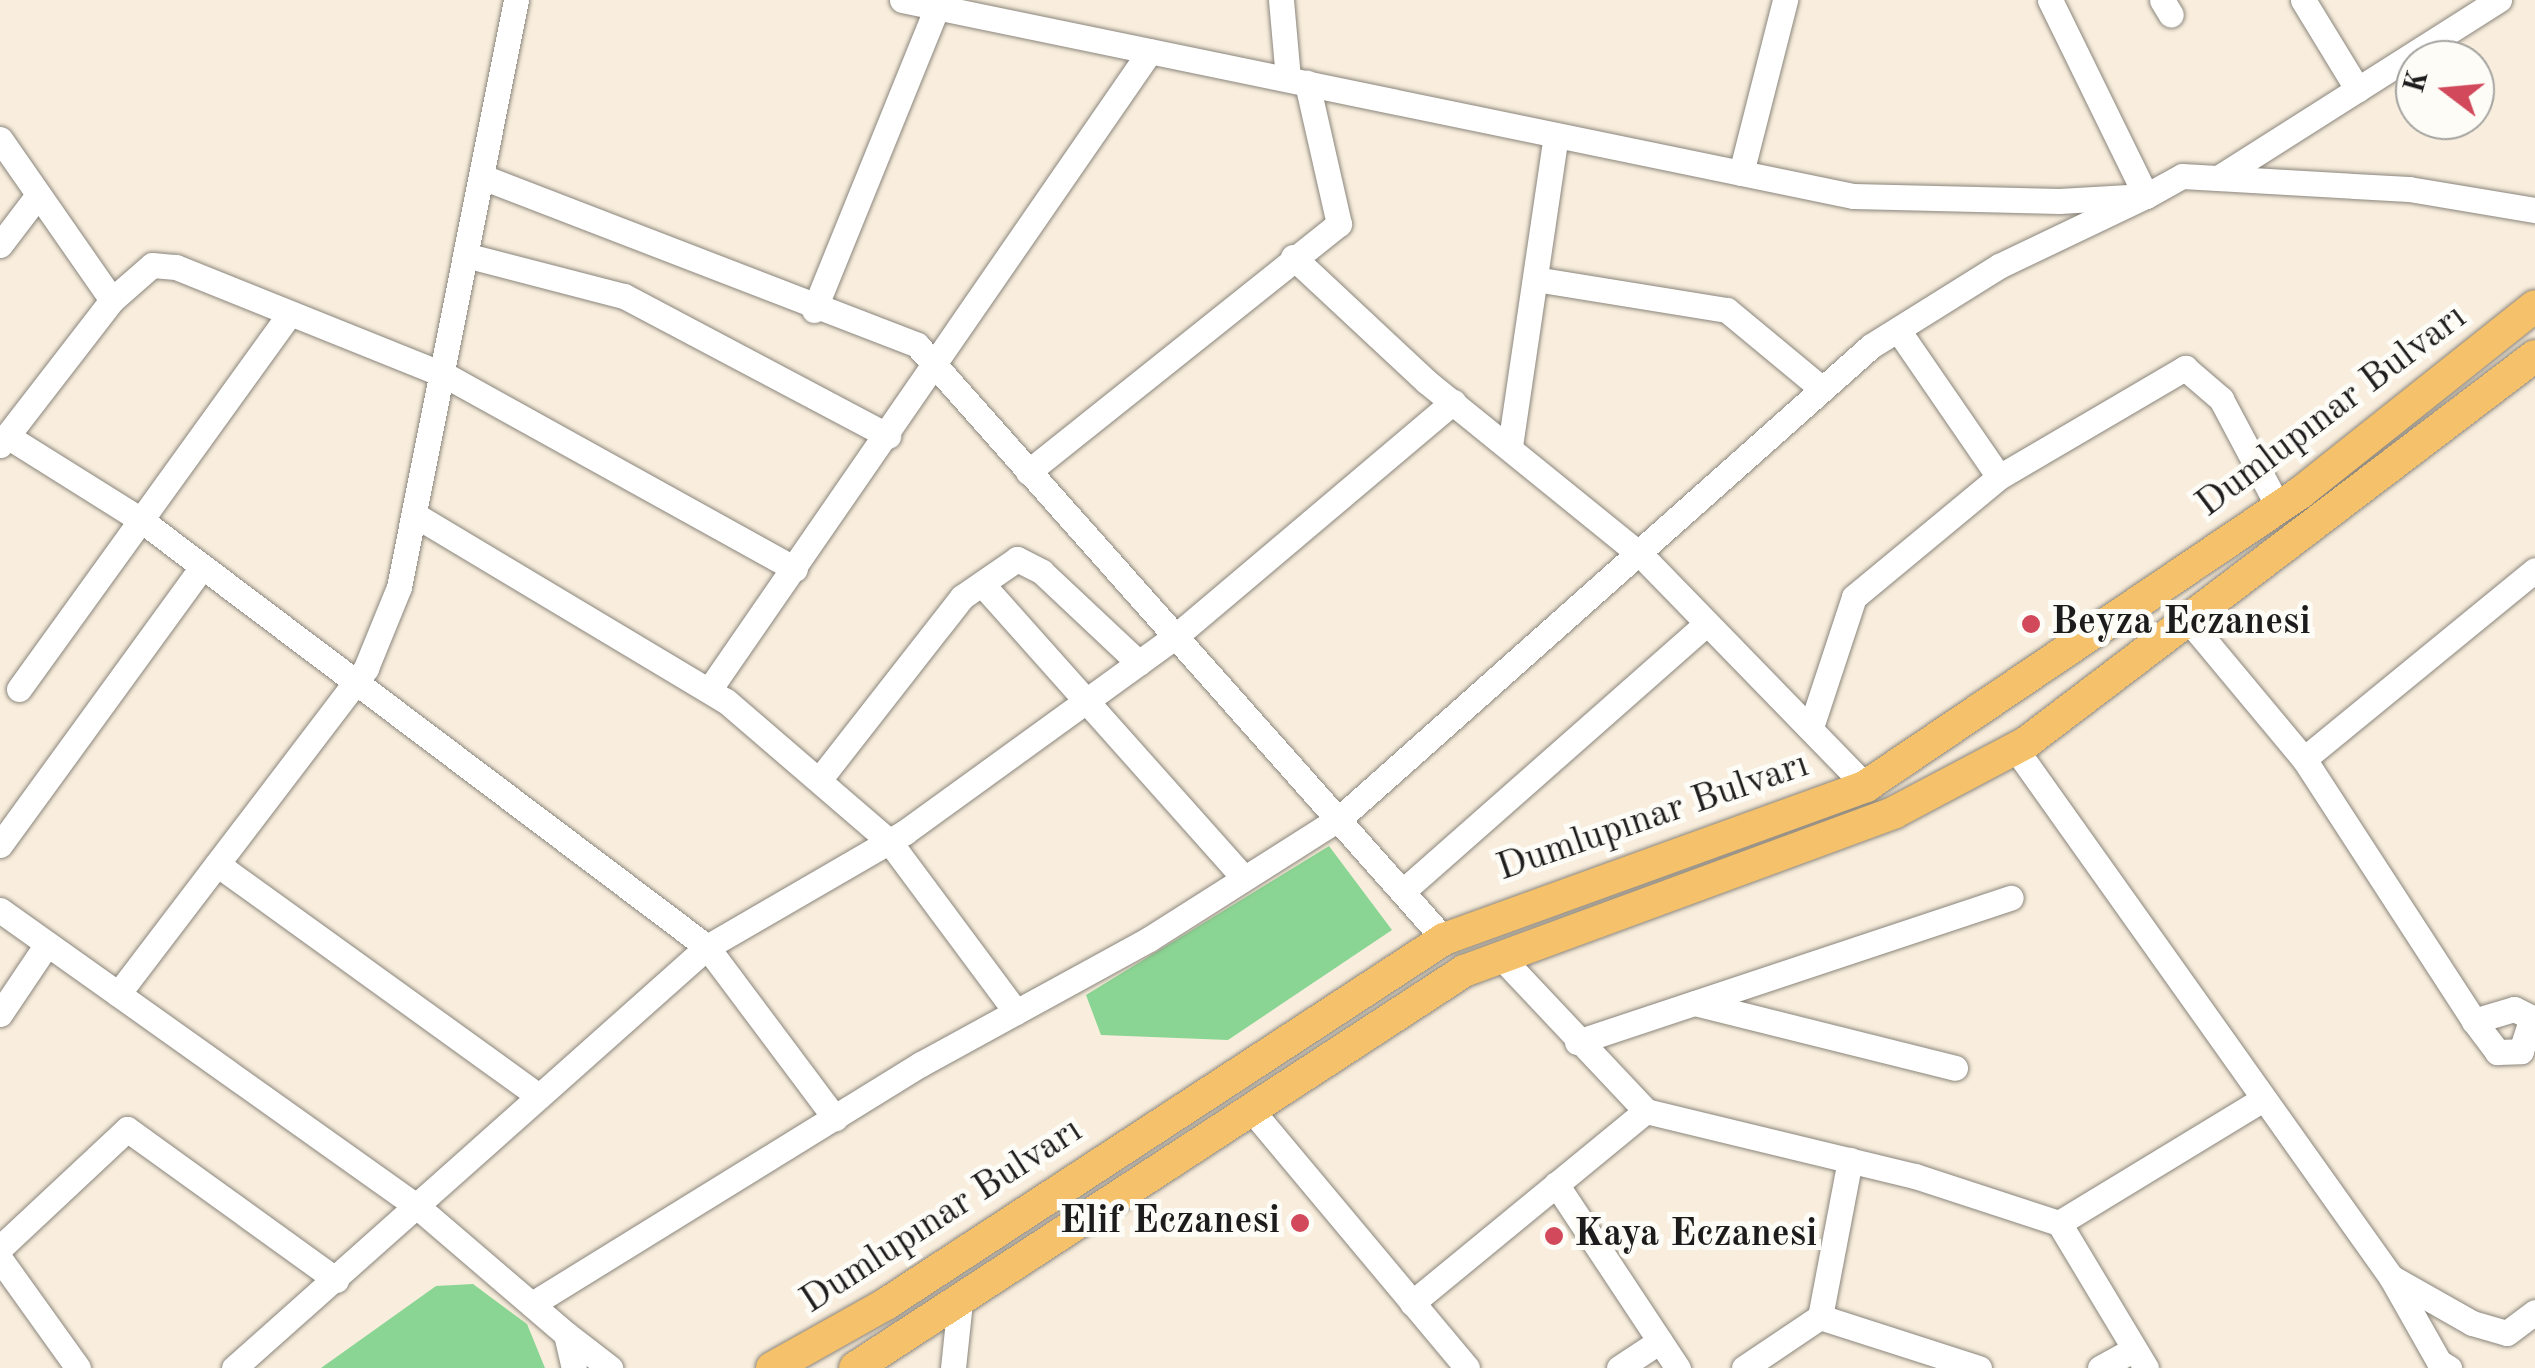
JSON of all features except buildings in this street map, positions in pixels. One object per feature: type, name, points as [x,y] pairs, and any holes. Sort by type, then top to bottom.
[{"type":"main road","name":"Dumlupınar Bulvarı","points":[[772,1368],[886,1304],[1444,939],[1866,786],[2279,508],[2535,306]]},
{"type":"main road","name":"Dumlupınar Bulvarı","points":[[855,1368],[1254,1113],[1430,990],[1500,956],[1895,812],[2014,748],[2188,621],[2535,356]]},
{"type":"street","points":[[118,994],[357,679],[399,587],[470,256],[516,0]]},
{"type":"street","points":[[902,0],[1853,196],[2059,201],[2146,196]]},
{"type":"street","points":[[1028,472],[1293,256],[1339,224],[1297,81],[1282,0]]},
{"type":"street","points":[[1741,173],[1785,0]]},
{"type":"street","points":[[2050,0],[2146,196]]},
{"type":"street","points":[[2303,0],[2358,90]]},
{"type":"street","points":[[2218,178],[2499,0]]},
{"type":"street","points":[[814,310],[938,7]]},
{"type":"street","points":[[709,690],[888,436],[1150,51]]},
{"type":"street","points":[[1510,446],[1556,135]]},
{"type":"street","points":[[0,139],[112,300]]},
{"type":"street","points":[[532,1304],[835,1118],[1149,939],[1241,875],[1340,818],[1641,555],[1821,388],[1898,330],[1998,266],[2182,176],[2408,189],[2535,210]]},
{"type":"street","points":[[485,178],[814,310],[916,345],[1444,939]]},
{"type":"street","points":[[0,245],[38,195]]},
{"type":"street","points":[[470,256],[624,296],[888,436]]},
{"type":"street","points":[[1293,256],[1453,402],[1641,555],[1704,626],[1811,727],[1866,786]]},
{"type":"street","points":[[795,569],[444,375],[176,267],[152,265],[112,300],[4,440],[141,520],[201,568],[357,679],[706,947],[835,1118]]},
{"type":"street","points":[[1535,279],[1726,310],[1821,388]]},
{"type":"street","points":[[19,689],[290,313]]},
{"type":"street","points":[[1898,330],[1999,477]]},
{"type":"street","points":[[1811,727],[1854,598],[1999,477],[2185,368],[2220,398],[2279,508]]},
{"type":"street","points":[[234,1368],[419,1208],[535,1093],[706,947],[890,840],[1087,701],[1176,636],[1453,402]]},
{"type":"street","points":[[415,515],[709,690],[818,780],[890,840],[1016,1012]]},
{"type":"street","points":[[818,780],[929,637],[982,584],[1017,560],[1042,572],[1139,663]]},
{"type":"street","points":[[0,845],[201,568]]},
{"type":"street","points":[[2304,759],[2535,570]]},
{"type":"street","points":[[982,584],[1241,875]]},
{"type":"street","points":[[2188,621],[2304,759],[2474,1021]]},
{"type":"street","points":[[1402,891],[1704,626]]},
{"type":"street","points":[[2014,748],[2391,1277],[2440,1366]]},
{"type":"street","points":[[217,864],[535,1093]]},
{"type":"street","points":[[1578,1042],[2011,898]]},
{"type":"street","points":[[0,910],[419,1208],[610,1368]]},
{"type":"street","points":[[0,1014],[47,944]]},
{"type":"street","points":[[1500,956],[1646,1111],[1850,1160],[2059,1223],[2140,1358],[2100,1368]]},
{"type":"street","points":[[1696,1003],[1955,1068]]},
{"type":"street","points":[[2059,1223],[2263,1099]]},
{"type":"street","points":[[1412,1303],[1646,1111]]},
{"type":"street","points":[[1254,1113],[1467,1368]]},
{"type":"street","points":[[0,1248],[127,1129],[336,1280]]},
{"type":"street","points":[[1744,1368],[1820,1317],[1850,1160]]},
{"type":"street","points":[[1556,1184],[1678,1368]]},
{"type":"street","points":[[0,1259],[78,1368]]},
{"type":"street","points":[[2391,1277],[2472,1323],[2507,1333],[2535,1312]]},
{"type":"street","points":[[953,1368],[960,1301]]},
{"type":"street","points":[[1820,1317],[1979,1368]]},
{"type":"street","points":[[566,1334],[574,1368]]},
{"type":"street","points":[[1619,1368],[1660,1340]]},
{"type":"green space","points":[[1329,846],[1392,930],[1228,1040],[1101,1035],[1086,995]]},
{"type":"green space","points":[[473,1284],[527,1324],[545,1368],[321,1368],[436,1286]]},
{"type":"place","name":"Beyza Eczanesi","points":[[2031,624]]},
{"type":"place","name":"Elif Eczanesi","points":[[1300,1223]]},
{"type":"place","name":"Kaya Eczanesi","points":[[1554,1236]]}]
